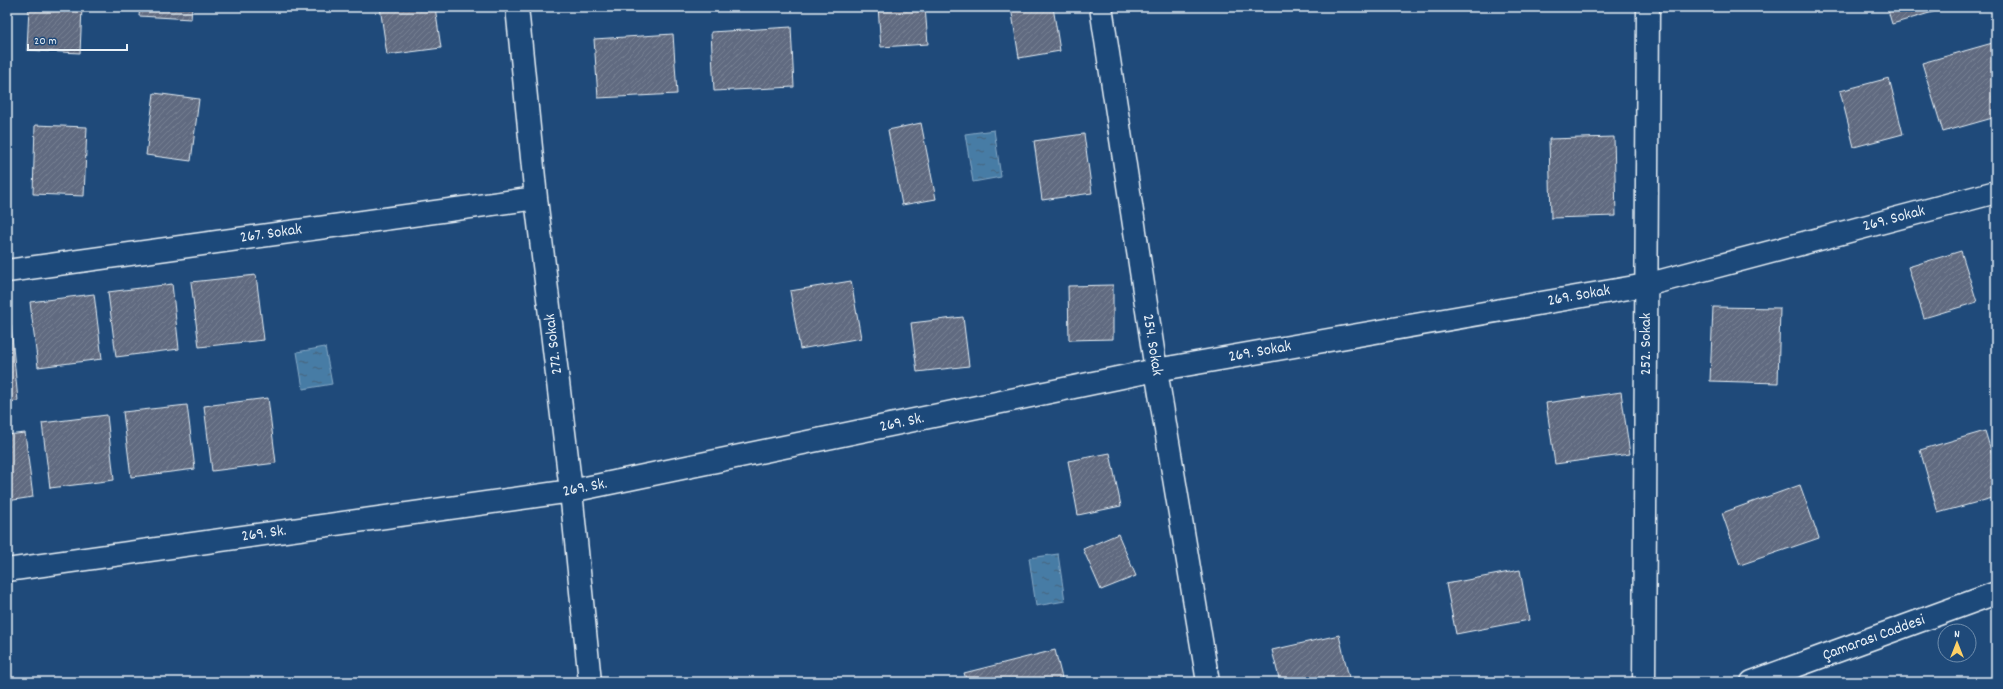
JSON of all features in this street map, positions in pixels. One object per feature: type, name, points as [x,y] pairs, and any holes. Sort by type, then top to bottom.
[{"type":"street","name":"272. Sokak","points":[[517,7],[536,198],[572,491],[590,682]]},
{"type":"street","name":"254. Sokak","points":[[1101,7],[1156,370],[1208,682]]},
{"type":"street","name":"252. Sokak","points":[[1644,682],[1648,7]]},
{"type":"street","name":"269. Sokak","points":[[1156,370],[1646,285],[1996,192]]},
{"type":"street","name":"267. Sokak","points":[[7,271],[536,198]]},
{"type":"street","name":"269. Sk.","points":[[7,570],[572,491],[1156,370]]},
{"type":"street","name":"Çamarası Caddesi","points":[[1752,682],[1996,593]]},
{"type":"water","points":[[994,130],[1001,177],[973,182],[965,134]]},
{"type":"water","points":[[325,347],[332,384],[303,389],[297,352]]},
{"type":"water","points":[[1058,554],[1065,601],[1036,606],[1029,558]]},
{"type":"building","points":[[29,7],[82,7],[80,53],[27,50]]},
{"type":"building","points":[[140,7],[192,7],[191,19],[139,16]]},
{"type":"building","points":[[380,7],[435,7],[441,48],[387,55]]},
{"type":"building","points":[[589,7],[657,7],[589,11]]},
{"type":"building","points":[[689,7],[723,7],[689,9]]},
{"type":"building","points":[[788,7],[821,7],[788,9]]},
{"type":"building","points":[[878,7],[925,7],[928,44],[881,47]]},
{"type":"building","points":[[1011,7],[1053,7],[1060,51],[1019,58]]},
{"type":"building","points":[[1887,7],[1950,7],[1892,24]]},
{"type":"building","points":[[791,27],[794,87],[714,91],[711,32]]},
{"type":"building","points":[[673,34],[677,94],[598,98],[594,39]]},
{"type":"building","points":[[1996,42],[1996,117],[1943,132],[1922,63]]},
{"type":"building","points":[[1889,78],[1903,134],[1854,147],[1840,91]]},
{"type":"building","points":[[154,93],[199,99],[191,161],[146,155]]},
{"type":"building","points":[[921,123],[936,199],[902,205],[888,130]]},
{"type":"building","points":[[35,125],[87,127],[84,196],[33,194]]},
{"type":"building","points":[[1084,134],[1092,193],[1042,200],[1034,141]]},
{"type":"building","points":[[1614,137],[1616,216],[1551,218],[1549,139]]},
{"type":"building","points":[[1961,251],[1977,302],[1924,318],[1908,267]]},
{"type":"building","points":[[256,275],[264,340],[199,347],[191,282]]},
{"type":"building","points":[[851,281],[861,338],[800,349],[790,291]]},
{"type":"building","points":[[172,284],[179,349],[116,357],[108,292]]},
{"type":"building","points":[[1113,285],[1113,339],[1069,340],[1068,286]]},
{"type":"building","points":[[94,294],[102,359],[38,367],[30,302]]},
{"type":"building","points":[[1713,307],[1780,308],[1778,383],[1710,381]]},
{"type":"building","points":[[963,317],[969,366],[917,372],[911,323]]},
{"type":"building","points":[[7,325],[11,325],[18,401],[7,402]]},
{"type":"building","points":[[1621,392],[1630,454],[1555,464],[1546,403]]},
{"type":"building","points":[[268,398],[276,463],[212,471],[204,406]]},
{"type":"building","points":[[187,405],[195,469],[131,477],[123,412]]},
{"type":"building","points":[[107,415],[114,480],[50,488],[42,423]]},
{"type":"building","points":[[1985,431],[1996,467],[1996,497],[1938,513],[1920,450]]},
{"type":"building","points":[[25,433],[33,497],[7,501],[7,435]]},
{"type":"building","points":[[1110,453],[1121,506],[1078,515],[1068,461]]},
{"type":"building","points":[[1800,485],[1819,538],[1740,565],[1722,513]]},
{"type":"building","points":[[1118,534],[1136,576],[1101,590],[1083,549]]},
{"type":"building","points":[[1520,570],[1529,620],[1456,634],[1446,584]]},
{"type":"building","points":[[1339,635],[1350,682],[1280,682],[1272,650]]},
{"type":"building","points":[[1055,650],[1063,682],[967,682],[964,673]]}]
